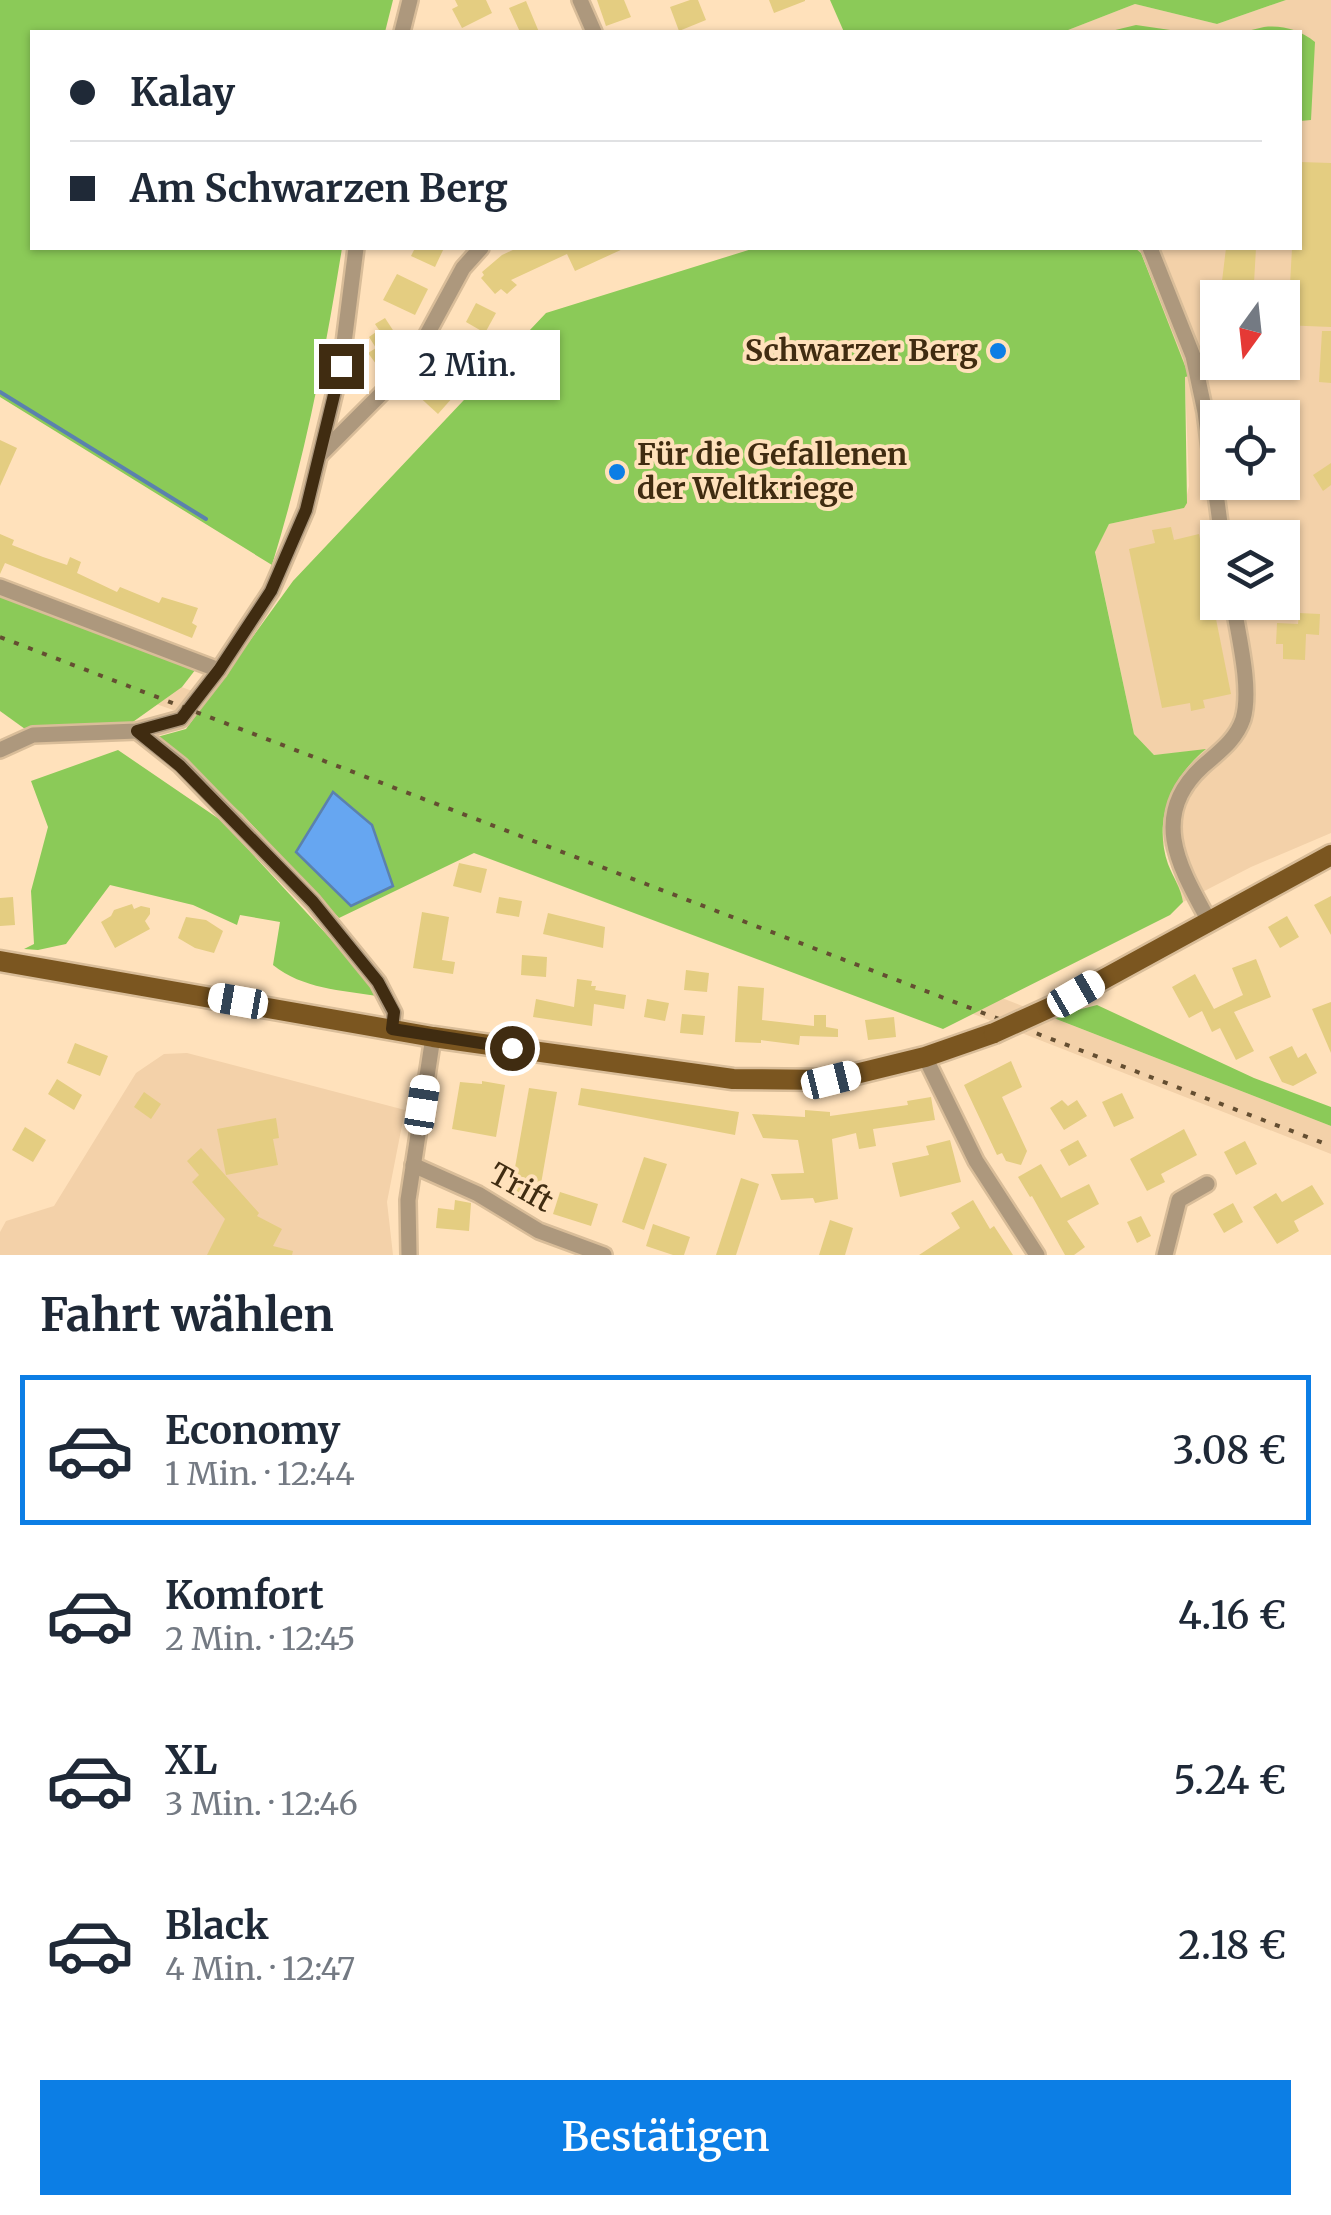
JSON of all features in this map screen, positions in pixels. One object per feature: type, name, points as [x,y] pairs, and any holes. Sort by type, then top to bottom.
[{"type":"main road","points":[[0,961],[393,1021],[432,1037],[733,1079],[831,1080],[925,1057],[1060,1004],[1331,855]]},
{"type":"street","points":[[402,30],[410,0]]},
{"type":"street","points":[[580,0],[593,30]]},
{"type":"street","points":[[0,750],[33,735],[137,731],[181,719],[219,670],[271,591],[306,510],[341,366],[356,250]]},
{"type":"street","points":[[317,458],[411,364],[463,268],[478,250]]},
{"type":"street","points":[[1151,250],[1194,356],[1220,520]]},
{"type":"street","points":[[0,587],[219,670]]},
{"type":"street","points":[[1209,920],[1180,868],[1172,825],[1187,783],[1226,746],[1243,717],[1243,675],[1235,620]]},
{"type":"street","points":[[137,731],[180,766],[313,902],[378,982],[393,1021]]},
{"type":"street","points":[[409,1255],[408,1200],[432,1037]]},
{"type":"street","points":[[925,1057],[976,1161],[1037,1255]]},
{"type":"street","name":"Trift","points":[[413,1164],[478,1194],[539,1230],[604,1255]]},
{"type":"street","points":[[1165,1255],[1178,1200],[1208,1184]]},
{"type":"shaded area","points":[[1286,0],[1331,0],[1331,833],[1183,902],[1163,842],[1163,815],[1179,776],[1204,750],[1154,755],[1134,734],[1095,551],[1109,524],[1184,508],[1189,486],[1188,376],[1137,250],[1302,250],[1302,30],[1068,30],[1135,4],[1217,24]]},
{"type":"shaded area","points":[[0,622],[583,835],[1331,1126],[1331,1154],[575,858],[125,693]]},
{"type":"shaded area","points":[[187,1053],[405,1110],[387,1202],[393,1255],[0,1255],[0,1232],[6,1221],[54,1206],[136,1073],[164,1054]]},
{"type":"green space","points":[[0,0],[393,0],[386,30],[30,30],[30,250],[342,250],[313,408],[272,565],[0,397]]},
{"type":"green space","points":[[830,0],[1286,0],[1217,24],[1135,4],[1068,30],[843,30]]},
{"type":"green space","points":[[1136,25],[1170,30],[1115,30]]},
{"type":"green space","points":[[1264,27],[1292,30],[1251,30]]},
{"type":"green space","points":[[1302,34],[1315,42],[1311,120],[1302,121]]},
{"type":"green space","points":[[749,250],[1141,253],[1189,376],[1185,377],[1187,503],[1184,508],[1109,524],[1095,552],[1134,734],[1154,755],[1206,749],[1183,773],[1164,816],[1164,848],[1183,902],[1170,915],[943,1029],[474,853],[339,918],[242,814],[157,737],[186,729],[293,581],[546,313]]},
{"type":"green space","points":[[0,589],[199,665],[182,687],[130,724],[25,729],[0,711]]},
{"type":"green space","points":[[118,750],[222,821],[378,990],[377,996],[310,984],[273,965],[280,922],[240,915],[237,925],[193,905],[110,885],[66,944],[24,949],[34,944],[31,891],[48,827],[31,781]]},
{"type":"green space","points":[[1097,1005],[1254,1078],[1331,1107],[1331,1126],[1051,1017]]},
{"type":"water","points":[[333,792],[372,825],[393,886],[351,906],[296,852]]},
{"type":"building","points":[[455,0],[486,0],[492,13],[462,28],[452,9],[458,6]]},
{"type":"building","points":[[597,0],[624,0],[631,17],[606,26]]},
{"type":"building","points":[[698,0],[706,20],[679,30],[670,7]]},
{"type":"building","points":[[769,0],[805,0],[805,1],[774,13]]},
{"type":"building","points":[[526,1],[538,30],[519,30],[509,8]]},
{"type":"building","points":[[1302,162],[1331,163],[1331,327],[1300,326],[1300,280],[1290,280],[1292,250],[1302,250]]},
{"type":"building","points":[[414,250],[443,250],[435,267],[411,256]]},
{"type":"building","points":[[513,250],[621,250],[575,271],[567,254],[511,280],[517,285],[507,294],[501,289],[495,294],[481,278],[482,272]]},
{"type":"building","points":[[1226,250],[1256,250],[1254,280],[1222,280]]},
{"type":"building","points":[[397,274],[428,289],[415,315],[383,300]]},
{"type":"building","points":[[476,303],[496,313],[485,333],[466,322]]},
{"type":"building","points":[[385,318],[406,350],[379,368],[368,353],[376,348],[369,337],[379,330],[375,324]]},
{"type":"building","points":[[1322,331],[1331,331],[1331,383],[1319,382]]},
{"type":"building","points":[[457,334],[478,353],[462,371],[441,352]]},
{"type":"building","points":[[429,376],[453,397],[438,414],[414,392]]},
{"type":"building","points":[[0,440],[17,448],[0,486]]},
{"type":"building","points":[[1331,463],[1331,485],[1323,491],[1313,475]]},
{"type":"building","points":[[1171,527],[1174,540],[1199,534],[1200,620],[1216,620],[1231,694],[1203,700],[1205,708],[1191,711],[1190,703],[1162,708],[1129,549],[1155,543],[1152,530]]},
{"type":"building","points":[[0,534],[14,540],[12,545],[43,557],[67,565],[70,557],[81,562],[77,573],[117,592],[120,587],[159,603],[162,597],[198,608],[192,638],[5,563],[0,574]]},
{"type":"building","points":[[1300,613],[1320,614],[1319,635],[1306,634],[1305,660],[1283,659],[1283,644],[1276,644],[1277,623],[1298,624]]},
{"type":"building","points":[[459,863],[487,869],[481,893],[453,886]]},
{"type":"building","points":[[1331,896],[1331,935],[1314,905]]},
{"type":"building","points":[[13,897],[15,925],[0,926],[0,898]]},
{"type":"building","points":[[499,897],[522,901],[519,917],[496,913]]},
{"type":"building","points":[[132,904],[134,909],[150,908],[145,921],[150,929],[115,948],[101,922],[114,910]]},
{"type":"building","points":[[422,912],[449,917],[442,960],[455,962],[453,974],[413,968]]},
{"type":"building","points":[[548,913],[605,927],[603,948],[543,934]]},
{"type":"building","points":[[1287,916],[1299,937],[1280,948],[1268,927]]},
{"type":"building","points":[[186,917],[206,920],[223,931],[214,953],[178,938]]},
{"type":"building","points":[[522,955],[547,957],[546,977],[521,975]]},
{"type":"building","points":[[1256,959],[1271,997],[1234,1012],[1254,1051],[1236,1060],[1220,1028],[1212,1032],[1202,1011],[1189,1018],[1172,987],[1195,974],[1214,1009],[1243,995],[1232,968]]},
{"type":"building","points":[[686,970],[709,973],[707,992],[684,990]]},
{"type":"building","points":[[577,979],[592,981],[595,990],[626,995],[624,1009],[594,1004],[592,1026],[533,1017],[536,999],[574,1007]]},
{"type":"building","points":[[738,986],[764,988],[762,1020],[814,1026],[814,1015],[826,1015],[826,1027],[838,1029],[838,1037],[800,1036],[799,1045],[761,1040],[735,1042]]},
{"type":"building","points":[[647,999],[669,1003],[665,1021],[644,1017]]},
{"type":"building","points":[[1331,1002],[1331,1053],[1312,1009]]},
{"type":"building","points":[[682,1014],[705,1016],[703,1035],[680,1033]]},
{"type":"building","points":[[894,1017],[896,1037],[868,1040],[865,1020]]},
{"type":"building","points":[[75,1043],[108,1056],[100,1076],[67,1063]]},
{"type":"building","points":[[1292,1046],[1298,1058],[1306,1053],[1317,1073],[1293,1086],[1282,1082],[1269,1057]]},
{"type":"building","points":[[1011,1061],[1022,1087],[1002,1097],[1027,1151],[1021,1165],[1006,1161],[1002,1153],[997,1155],[964,1085]]},
{"type":"building","points":[[57,1079],[82,1095],[74,1110],[48,1094]]},
{"type":"building","points":[[460,1082],[505,1085],[496,1137],[452,1129]]},
{"type":"building","points":[[529,1088],[557,1092],[538,1201],[510,1196]]},
{"type":"building","points":[[581,1088],[739,1112],[735,1135],[578,1105]]},
{"type":"building","points":[[144,1092],[161,1104],[151,1119],[134,1107]]},
{"type":"building","points":[[1122,1093],[1134,1118],[1114,1127],[1102,1102]]},
{"type":"building","points":[[931,1097],[935,1120],[873,1129],[876,1146],[859,1149],[856,1133],[832,1139],[838,1199],[815,1203],[813,1198],[781,1200],[771,1174],[804,1173],[798,1140],[763,1138],[752,1114],[805,1117],[805,1110],[830,1112],[830,1116],[908,1105],[907,1101]]},
{"type":"building","points":[[1062,1100],[1068,1106],[1077,1100],[1087,1116],[1064,1130],[1050,1108]]},
{"type":"building","points":[[276,1118],[279,1138],[273,1139],[278,1165],[226,1175],[217,1129]]},
{"type":"building","points":[[25,1127],[46,1140],[33,1162],[12,1150]]},
{"type":"building","points":[[1184,1129],[1197,1155],[1161,1174],[1165,1182],[1147,1191],[1130,1159]]},
{"type":"building","points":[[950,1140],[961,1182],[900,1197],[892,1163],[929,1155],[926,1146]]},
{"type":"building","points":[[1078,1140],[1087,1156],[1069,1166],[1060,1150]]},
{"type":"building","points":[[1245,1141],[1257,1164],[1236,1175],[1224,1152]]},
{"type":"building","points":[[201,1148],[259,1213],[257,1216],[282,1229],[273,1246],[293,1251],[292,1255],[207,1255],[225,1219],[192,1182],[199,1175],[187,1161]]},
{"type":"building","points":[[644,1157],[667,1164],[644,1230],[622,1222]]},
{"type":"building","points":[[1041,1164],[1061,1198],[1089,1184],[1099,1204],[1067,1221],[1085,1247],[1074,1255],[1065,1255],[1018,1177]]},
{"type":"building","points":[[741,1178],[759,1184],[736,1255],[716,1255]]},
{"type":"building","points":[[1312,1185],[1324,1204],[1294,1221],[1299,1231],[1277,1244],[1253,1207],[1276,1193],[1282,1202]]},
{"type":"building","points":[[560,1192],[598,1204],[591,1226],[553,1214]]},
{"type":"building","points":[[455,1200],[471,1203],[469,1231],[436,1228],[438,1208],[454,1210]]},
{"type":"building","points":[[973,1200],[990,1229],[994,1226],[1013,1255],[919,1255],[960,1228],[951,1213]]},
{"type":"building","points":[[1233,1203],[1243,1222],[1224,1233],[1213,1214]]},
{"type":"building","points":[[1141,1216],[1151,1236],[1137,1243],[1127,1222]]},
{"type":"building","points":[[830,1220],[853,1228],[845,1255],[819,1255]]},
{"type":"building","points":[[653,1224],[690,1237],[684,1255],[646,1246]]},
{"type":"waterway","points":[[0,392],[206,519]]},
{"type":"railway","points":[[0,637],[1331,1146]]},
{"type":"place","name":"Schwarzer Berg","points":[[998,351]]},
{"type":"place","name":"Für die Gefallenen der Weltkriege","points":[[617,472]]},
{"type":"route","points":[[341,366],[306,510],[271,591],[181,719],[137,731],[180,766],[313,902],[378,982],[394,1012],[392,1029],[512,1048]]}]
